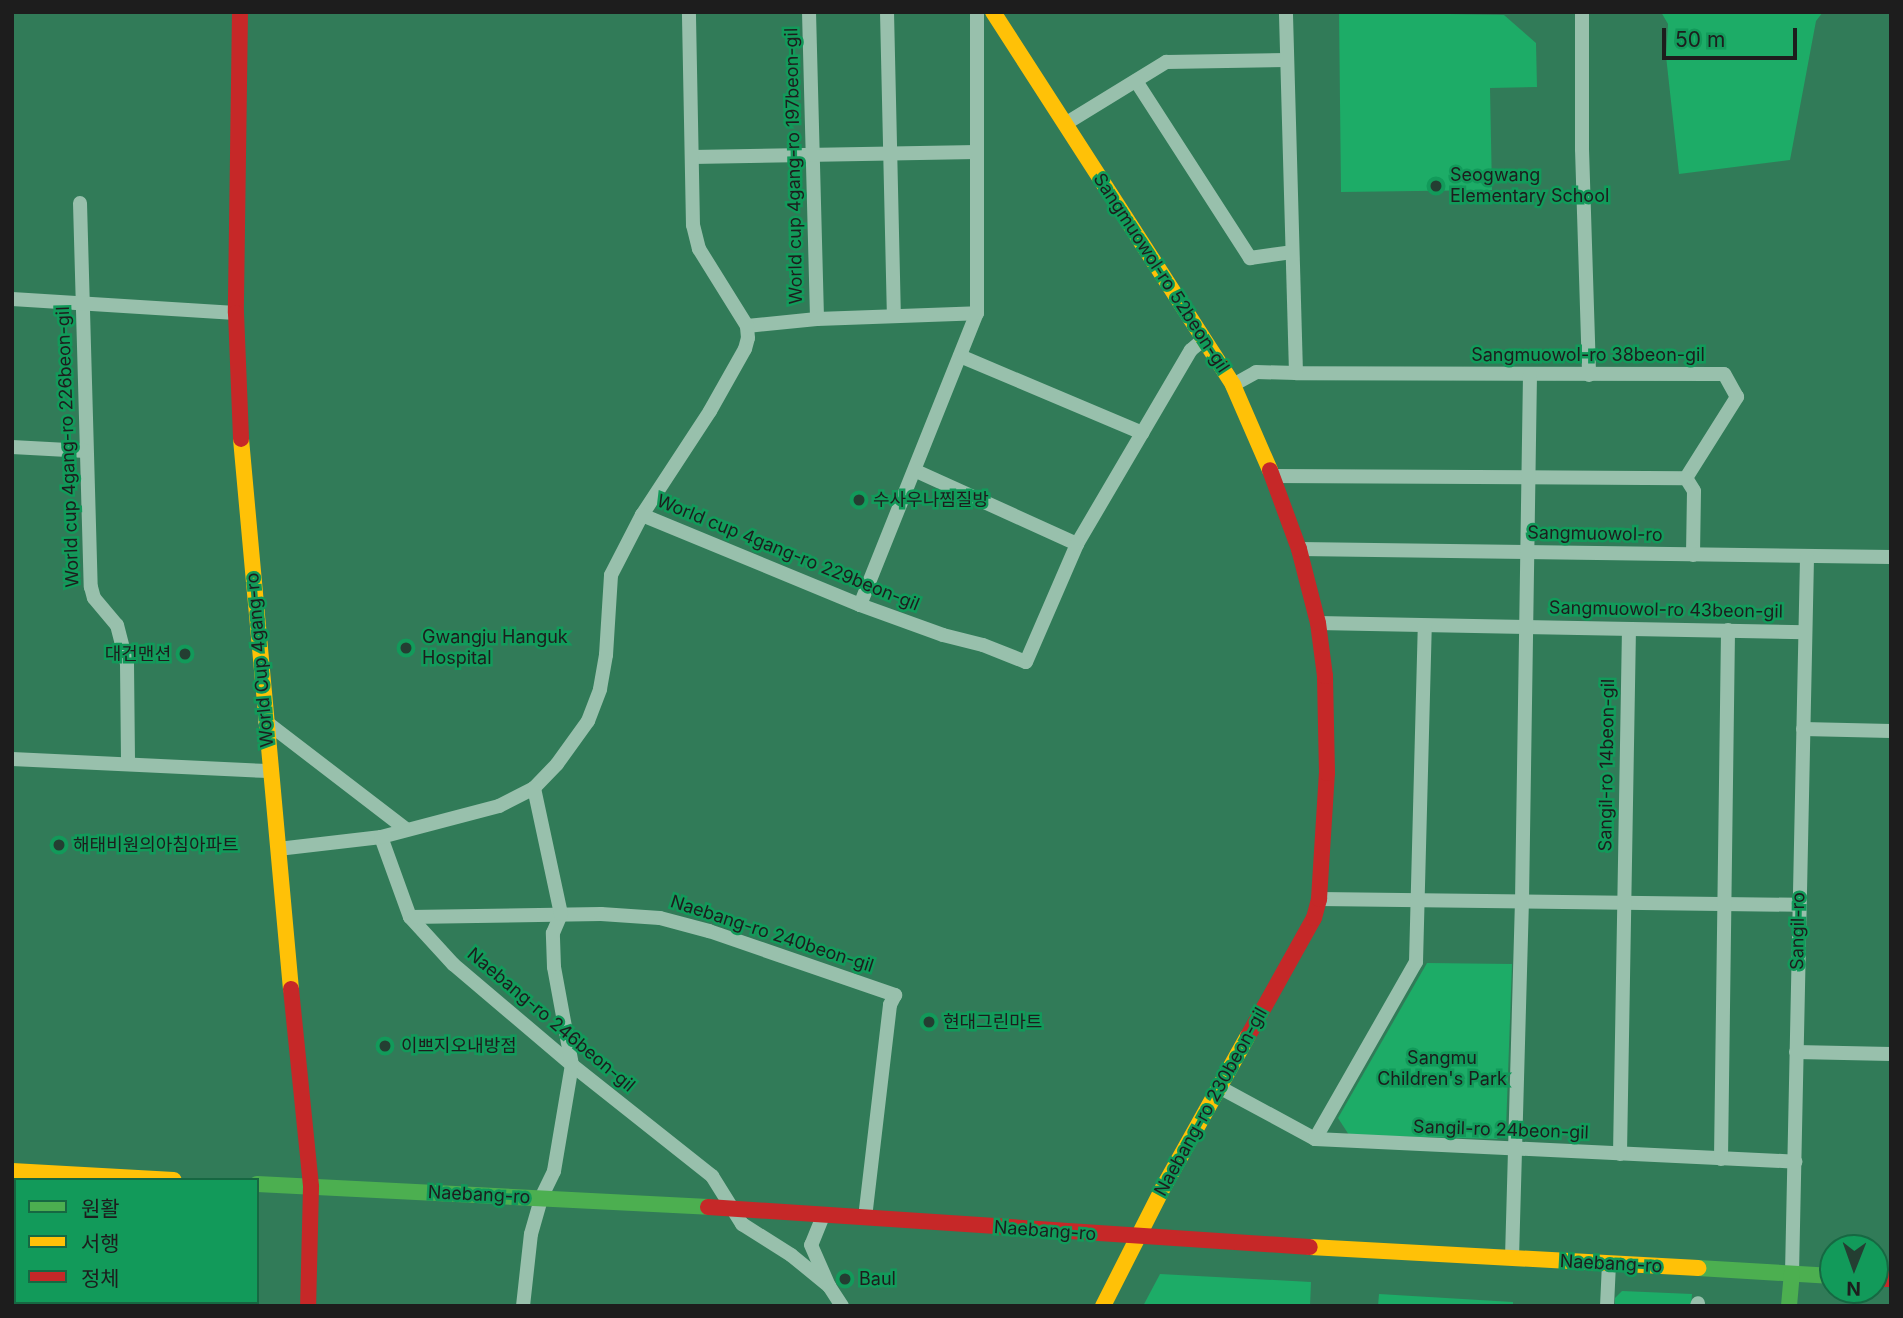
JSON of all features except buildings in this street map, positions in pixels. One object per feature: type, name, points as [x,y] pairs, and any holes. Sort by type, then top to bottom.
[{"type":"street","name":"World Cup 4gang-ro","points":[[240,12],[236,313],[238,397],[264,722],[311,1187],[308,1306]]},
{"type":"street","points":[[642,515],[745,349],[747,326],[699,249],[693,225],[689,12]]},
{"type":"street","name":"World cup 4gang-ro 197beon-gil","points":[[809,12],[817,319]]},
{"type":"street","points":[[887,12],[894,316]]},
{"type":"street","points":[[860,605],[916,471],[977,313],[977,12]]},
{"type":"street","name":"Sangmuowol-ro 52beon-gil","points":[[993,12],[1233,385],[1273,475],[1299,549],[1318,623]]},
{"type":"street","points":[[1286,12],[1296,373]]},
{"type":"street","points":[[1582,12],[1582,149],[1589,375]]},
{"type":"street","points":[[1065,124],[1166,62],[1287,60]]},
{"type":"street","points":[[1136,81],[1250,258],[1292,252]]},
{"type":"street","points":[[692,157],[977,152]]},
{"type":"street","name":"World cup 4gang-ro 226beon-gil","points":[[80,203],[91,587],[94,598],[117,625],[127,663],[128,763]]},
{"type":"street","points":[[12,299],[236,313]]},
{"type":"street","points":[[747,326],[817,319],[977,313]]},
{"type":"street","name":"World cup 4gang-ro 229beon-gil","points":[[278,849],[381,837],[499,806],[534,788],[557,764],[588,721],[600,689],[606,655],[611,575],[642,515],[860,605],[943,635],[983,645],[1026,662],[1077,544],[1191,350],[1203,340]]},
{"type":"street","points":[[960,356],[1142,433]]},
{"type":"street","name":"Sangmuowol-ro 38beon-gil","points":[[1233,385],[1255,372],[1724,374],[1737,397],[1686,478]]},
{"type":"street","name":"Sangmuowol-ro 43beon-gil","points":[[1512,1258],[1522,901],[1530,374]]},
{"type":"street","points":[[12,447],[86,451]]},
{"type":"street","points":[[916,471],[1077,544]]},
{"type":"street","points":[[1273,475],[1686,478],[1694,491],[1693,555]]},
{"type":"street","name":"Sangmuowol-ro","points":[[1299,549],[1891,557]]},
{"type":"street","name":"Sangil-ro","points":[[1789,1306],[1795,1162],[1807,556]]},
{"type":"street","name":"Sangmuowol-ro 43beon-gil","points":[[1318,623],[1805,632]]},
{"type":"street","name":"Naebang-ro 230beon-gil","points":[[1103,1306],[1219,1087],[1314,918],[1319,899],[1326,773],[1325,676],[1318,623]]},
{"type":"street","points":[[1315,1139],[1416,962],[1425,626]]},
{"type":"street","name":"Sangil-ro 14beon-gil","points":[[1620,1154],[1629,629]]},
{"type":"street","points":[[1721,1159],[1728,631]]},
{"type":"street","points":[[264,722],[406,829]]},
{"type":"street","points":[[1803,729],[1891,730]]},
{"type":"street","points":[[12,759],[269,771]]},
{"type":"street","points":[[523,1306],[531,1234],[541,1199],[554,1171],[572,1065],[554,967],[553,933],[561,914],[534,788]]},
{"type":"street","name":"Naebang-ro 246beon-gil","points":[[381,837],[410,917],[453,964],[572,1065],[712,1176],[742,1224],[791,1255],[829,1286]]},
{"type":"street","points":[[1319,899],[1799,905]]},
{"type":"street","name":"Naebang-ro 240beon-gil","points":[[410,917],[628,915],[676,922],[895,995],[890,1005],[864,1218]]},
{"type":"street","points":[[1796,1052],[1891,1054]]},
{"type":"street","name":"Sangil-ro 24beon-gil","points":[[1219,1087],[1315,1139],[1795,1162]]},
{"type":"street","points":[[12,1171],[138,1178]]},
{"type":"street","name":"Naebang-ro","points":[[259,1184],[730,1208],[1140,1237],[1819,1275]]},
{"type":"street","points":[[822,1216],[811,1245],[829,1286],[842,1306]]},
{"type":"street","points":[[1607,1306],[1609,1264]]},
{"type":"green space","points":[[1339,12],[1504,15],[1536,43],[1537,87],[1490,88],[1492,190],[1341,192]]},
{"type":"green space","points":[[1661,12],[1823,12],[1816,21],[1790,160],[1679,174],[1666,56],[1668,24]]},
{"type":"green space","name":"Sangmu Children's Park","points":[[1427,963],[1512,964],[1506,1129],[1497,1139],[1349,1135],[1338,1118]]},
{"type":"green space","points":[[1160,1274],[1311,1282],[1310,1306],[1143,1306]]},
{"type":"green space","points":[[1622,1291],[1692,1294],[1691,1306],[1615,1306],[1615,1298]]},
{"type":"green space","points":[[1379,1294],[1513,1302],[1513,1306],[1378,1306]]},
{"type":"traffic: fast","points":[[259,1184],[708,1207]]},
{"type":"traffic: fast","points":[[1698,1268],[1819,1275]]},
{"type":"traffic: fast","points":[[1789,1306],[1792,1274]]},
{"type":"traffic: slow","points":[[993,12],[1233,385],[1270,470]]},
{"type":"traffic: slow","points":[[241,439],[291,989]]},
{"type":"traffic: slow","points":[[1103,1306],[1164,1186],[1248,1036]]},
{"type":"traffic: slow","points":[[12,1171],[138,1178]]},
{"type":"traffic: slow","points":[[1310,1247],[1698,1268]]},
{"type":"traffic: jam","points":[[240,12],[236,313],[241,439]]},
{"type":"traffic: jam","points":[[1248,1036],[1314,918],[1319,899],[1327,773],[1325,676],[1318,623],[1299,549],[1270,470]]},
{"type":"traffic: jam","points":[[291,989],[311,1187],[308,1306]]},
{"type":"traffic: jam","points":[[708,1207],[1310,1247]]},
{"type":"place","name":"Seogwang Elementary School","points":[[1436,186]]},
{"type":"place","name":"수사우나찜질방","points":[[859,500]]},
{"type":"place","name":"Gwangju Hanguk Hospital","points":[[406,648]]},
{"type":"place","name":"대건맨션","points":[[185,654]]},
{"type":"place","name":"해태비원의아침아파트","points":[[59,845]]},
{"type":"place","name":"현대그린마트","points":[[929,1022]]},
{"type":"place","name":"이쁘지오내방점","points":[[385,1046]]},
{"type":"place","name":"Baul","points":[[845,1279]]}]
